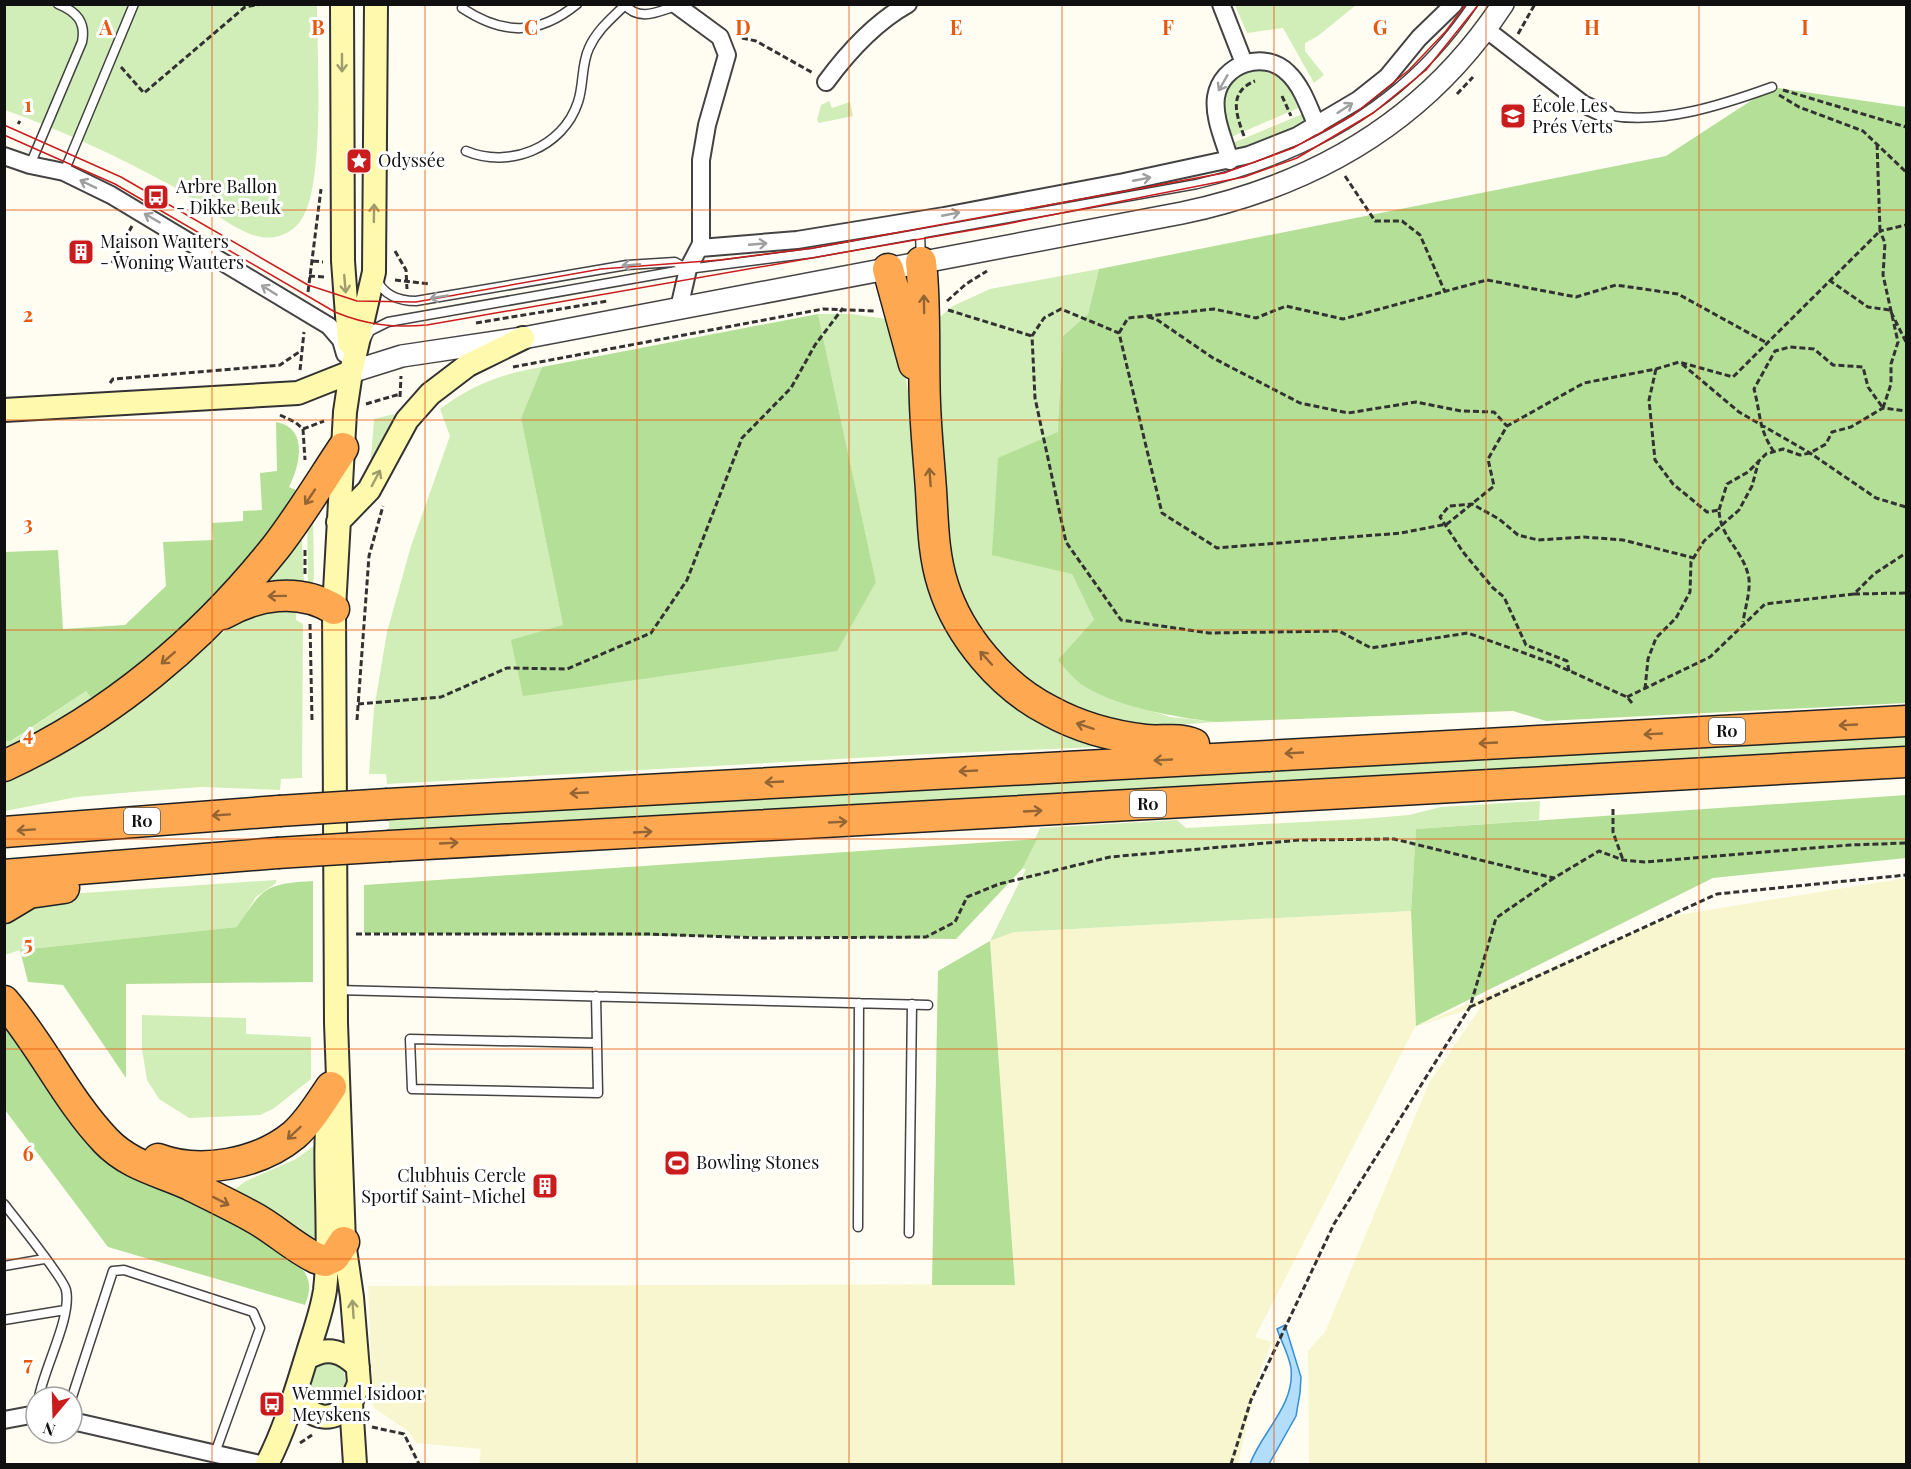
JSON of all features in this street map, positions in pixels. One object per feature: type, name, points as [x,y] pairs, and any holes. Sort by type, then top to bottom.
[{"type":"highway","points":[[920,248],[925,405],[938,567],[955,614],[984,656],[1029,698],[1064,718],[1114,735],[1148,740],[1184,739],[1221,757]]},
{"type":"highway","points":[[888,269],[925,405]]},
{"type":"highway","points":[[4,766],[66,734],[104,710],[212,620],[277,546],[343,448]]},
{"type":"highway","points":[[212,620],[261,597],[303,597],[334,609]]},
{"type":"highway","name":"R0","points":[[4,832],[279,810],[1906,721]]},
{"type":"highway","name":"R0","points":[[4,875],[390,846],[1906,762]]},
{"type":"highway","points":[[4,908],[29,893],[42,890],[172,880],[201,859]]},
{"type":"highway","points":[[4,978],[113,1129],[145,1154],[176,1165],[216,1166],[249,1158],[272,1148],[296,1133],[331,1087]]},
{"type":"highway","points":[[4,1001],[37,1042],[68,1093],[106,1141],[125,1158],[151,1172],[188,1184],[254,1217],[313,1256],[334,1251]]},
{"type":"main road","points":[[342,4],[344,261],[351,372]]},
{"type":"main road","points":[[267,1464],[295,1394],[334,1251],[336,990],[334,609],[343,448],[351,372],[374,272],[376,4]]},
{"type":"main road","points":[[338,522],[369,490],[407,420],[430,394],[468,365],[523,338]]},
{"type":"main road","points":[[4,410],[298,393],[351,372]]},
{"type":"main road","points":[[295,1394],[307,1410],[325,1417],[334,1416],[351,1403],[358,1383],[352,1297],[334,1251],[328,1203],[325,1137],[336,1023]]},
{"type":"main road","points":[[306,1359],[326,1350],[336,1351],[345,1354],[358,1367]]},
{"type":"main road","points":[[351,1403],[359,1430],[355,1464]]},
{"type":"street","points":[[826,82],[840,62],[868,33],[908,4]]},
{"type":"street","points":[[1221,4],[1244,63]]},
{"type":"street","points":[[700,248],[797,240],[1230,161],[1273,146],[1317,126],[1358,100],[1387,77],[1419,38],[1454,4]]},
{"type":"street","points":[[4,156],[30,165],[64,172],[165,226],[329,326],[341,340],[351,372],[402,356],[523,338],[888,269],[920,248],[1182,213],[1266,191],[1320,168],[1395,122],[1459,63],[1487,30],[1503,4]]},
{"type":"street","points":[[675,5],[714,32],[727,50],[725,70],[707,125],[701,160],[702,240],[688,269],[679,308]]},
{"type":"street","points":[[1487,30],[1583,104],[1607,115]]},
{"type":"street","points":[[1230,161],[1219,124],[1216,98],[1225,77],[1244,63],[1266,62],[1287,72],[1300,88],[1317,126]]},
{"type":"street","points":[[4,1420],[24,1416]]},
{"type":"street","points":[[84,1424],[260,1464]]},
{"type":"lane","points":[[30,165],[82,42],[84,30],[78,15],[58,4]]},
{"type":"lane","points":[[64,172],[134,4]]},
{"type":"lane","points":[[462,9],[485,22],[524,28],[548,23],[577,4]]},
{"type":"lane","points":[[351,372],[370,331],[388,322],[688,269],[813,253],[920,248],[1258,168],[1296,153],[1348,125],[1405,82],[1450,34],[1473,4]]},
{"type":"lane","points":[[466,152],[486,158],[511,158],[538,147],[558,133],[578,101],[585,60],[593,39],[624,5],[629,11],[643,15],[675,5]]},
{"type":"lane","points":[[1607,115],[1658,115],[1704,109],[1772,87]]},
{"type":"lane","points":[[374,272],[386,293],[402,301],[416,301],[627,265],[675,262],[688,269]]},
{"type":"lane","points":[[336,990],[928,1005]]},
{"type":"lane","points":[[596,996],[597,1043],[598,1093],[412,1089],[410,1039],[597,1043]]},
{"type":"lane","points":[[858,1227],[860,1003]]},
{"type":"lane","points":[[909,1233],[912,1004]]},
{"type":"lane","points":[[4,1204],[66,1289],[65,1310],[41,1385]]},
{"type":"lane","points":[[4,1266],[44,1259]]},
{"type":"lane","points":[[76,1385],[112,1271],[124,1270],[253,1312],[260,1328],[215,1453]]},
{"type":"lane","points":[[4,1320],[65,1310]]},
{"type":"path","points":[[110,61],[118,64],[144,93],[245,8],[262,4]]},
{"type":"path","points":[[1515,39],[1535,4]]},
{"type":"path","points":[[742,38],[756,42],[826,82]]},
{"type":"path","points":[[1244,136],[1235,111],[1238,94],[1253,81],[1263,81]]},
{"type":"path","points":[[1772,87],[1885,118],[1906,127]]},
{"type":"path","points":[[1772,87],[1784,100],[1863,131],[1906,172]]},
{"type":"path","points":[[1280,90],[1291,116]]},
{"type":"path","points":[[1877,143],[1880,231],[1885,243],[1882,265],[1898,342],[1891,364],[1891,384],[1883,408]]},
{"type":"path","points":[[1344,174],[1375,222],[1402,220],[1420,235],[1445,292]]},
{"type":"path","points":[[1767,343],[1678,294],[1616,285],[1576,297],[1487,280],[1342,319],[1286,306],[1256,318],[1214,309],[1128,318],[1119,333],[1162,513],[1217,548],[1401,533],[1444,525],[1494,486],[1488,459],[1508,426],[1584,382],[1656,369],[1679,362],[1733,377],[1880,231],[1906,225]]},
{"type":"path","points":[[112,263],[130,229]]},
{"type":"path","points":[[313,261],[328,262]]},
{"type":"path","points":[[1830,280],[1868,307],[1890,310]]},
{"type":"path","points":[[473,324],[617,300]]},
{"type":"path","points":[[509,368],[823,309],[843,308],[882,312]]},
{"type":"path","points":[[384,503],[369,556],[358,704],[441,697],[507,668],[567,669],[651,633],[687,580],[742,438],[791,388],[814,345],[843,308]]},
{"type":"path","points":[[944,309],[1032,336]]},
{"type":"path","points":[[1119,333],[1060,309],[1044,318],[1032,336],[1035,398],[1066,542],[1121,620],[1209,633],[1339,631],[1371,648],[1468,633],[1569,670],[1627,697],[1632,703]]},
{"type":"path","points":[[1890,310],[1906,342]]},
{"type":"path","points":[[1146,316],[1156,319],[1213,358],[1300,403],[1348,413],[1416,402],[1461,411],[1494,412],[1508,426]]},
{"type":"path","points":[[1774,452],[1761,434],[1754,389],[1775,351],[1790,347],[1814,349],[1833,365],[1863,368],[1868,387],[1883,408]]},
{"type":"path","points":[[92,404],[113,379],[280,365],[302,350]]},
{"type":"path","points":[[1679,362],[1739,412],[1810,453],[1876,498],[1906,507]]},
{"type":"path","points":[[1656,369],[1649,400],[1655,460],[1673,484],[1698,506],[1707,512],[1719,510]]},
{"type":"path","points":[[1743,623],[1749,576],[1736,548],[1720,526],[1719,510],[1727,484],[1748,472],[1766,454],[1783,449],[1800,455],[1810,453],[1826,444],[1832,432],[1851,427],[1883,408],[1906,411]]},
{"type":"path","points":[[296,422],[303,429]]},
{"type":"path","points":[[1645,689],[1648,659],[1656,638],[1676,618],[1690,592],[1694,558],[1704,541],[1739,510],[1752,486],[1759,460]]},
{"type":"path","points":[[1569,670],[1567,661],[1526,645],[1504,597],[1492,588],[1444,525],[1440,517],[1449,506],[1472,504],[1500,519],[1518,535],[1538,540],[1584,537],[1623,540],[1694,558]]},
{"type":"path","points":[[1854,594],[1874,574],[1906,553]]},
{"type":"path","points":[[1627,697],[1710,657],[1765,604],[1854,594],[1906,593]]},
{"type":"path","points":[[1613,809],[1613,832],[1623,860]]},
{"type":"path","points":[[355,934],[647,934],[762,938],[926,937],[955,922],[967,897],[999,884],[1110,856],[1300,840],[1394,839],[1554,878]]},
{"type":"path","points":[[1231,1464],[1251,1400],[1334,1224],[1470,1007],[1497,918],[1554,878],[1599,851],[1623,860],[1645,862],[1906,843]]},
{"type":"path","points":[[1470,1007],[1717,894],[1906,874]]},
{"type":"path","points":[[300,1443],[320,1431],[359,1430],[404,1434],[419,1464]]},
{"type":"shaded area","points":[[1906,878],[1906,1464],[1309,1464],[1308,1351],[1325,1332],[1429,1083],[1482,1005],[1415,1027],[1255,1337],[1272,1342],[1257,1379],[1238,1464],[479,1464],[481,1449],[416,1443],[409,1432],[373,1407],[368,1286],[1015,1284],[990,941],[1014,932],[1411,911],[1416,1026],[1671,916]]},
{"type":"green space","points":[[4,5],[317,5],[317,146],[310,199],[300,222],[290,231],[279,236],[267,238],[252,235],[229,223],[174,187],[133,165],[5,110]]},
{"type":"green space","points":[[1235,5],[1356,5],[1318,36],[1305,43],[1305,51],[1324,75],[1314,83],[1283,28],[1247,33]]},
{"type":"green space","points":[[1251,65],[1281,73],[1303,106],[1231,137],[1222,112],[1226,86]]},
{"type":"green space","points":[[1772,87],[1906,107],[1906,703],[1546,721],[1513,711],[1216,722],[1165,714],[1110,699],[1081,684],[1058,660],[1094,620],[1072,574],[992,555],[998,458],[1058,432],[1063,336],[1088,314],[1099,269],[1666,156]]},
{"type":"green space","points":[[829,101],[832,108],[850,102],[853,116],[819,123],[817,120],[821,105]]},
{"type":"green space","points":[[1305,113],[1305,125],[1239,150],[1233,143]]},
{"type":"green space","points":[[1099,269],[1088,314],[1063,336],[1059,432],[1072,574],[1094,620],[1103,695],[1170,717],[1216,722],[1159,726],[1113,721],[1053,699],[1024,678],[984,640],[961,599],[946,551],[933,318],[941,316],[953,306],[990,289]]},
{"type":"green space","points":[[818,314],[851,314],[894,320],[957,638],[1121,746],[929,754],[387,784],[386,774],[369,774],[374,709],[387,632],[411,546],[450,436],[440,409],[488,381],[542,367],[521,418],[563,625],[876,582]]},
{"type":"green space","points":[[818,314],[876,582],[837,651],[523,696],[511,640],[563,625],[521,418],[542,367]]},
{"type":"green space","points":[[394,414],[395,428],[370,471],[374,419]]},
{"type":"green space","points":[[276,422],[294,432],[298,439],[298,458],[289,487],[296,490],[280,518],[259,547],[206,605],[148,658],[94,702],[86,691],[11,741],[5,741],[4,552],[58,550],[63,629],[125,625],[166,586],[163,542],[213,540],[212,523],[243,521],[243,511],[262,510],[260,473],[277,471]]},
{"type":"green space","points":[[313,517],[314,578],[312,584],[308,581],[307,519]]},
{"type":"green space","points":[[295,538],[302,540],[304,583],[264,586],[261,581]]},
{"type":"green space","points":[[297,608],[296,620],[303,624],[302,778],[281,779],[280,790],[201,787],[133,792],[77,797],[5,811],[5,782],[37,766],[98,727],[242,618],[254,611]]},
{"type":"green space","points":[[86,691],[94,702],[5,756],[5,741],[12,741]]},
{"type":"green space","points":[[1906,735],[1906,747],[389,831],[389,820]]},
{"type":"green space","points":[[1906,795],[1906,858],[1713,878],[1416,1026],[1411,911],[1416,829]]},
{"type":"green space","points":[[1540,801],[1539,820],[1416,829],[1411,911],[1014,932],[990,941],[1026,869],[1022,869],[1040,828],[1177,820],[1186,828],[1362,819],[1409,815],[1441,807]]},
{"type":"green space","points":[[1037,839],[1022,869],[956,939],[364,933],[364,885]]},
{"type":"green space","points":[[276,880],[276,883],[256,897],[238,927],[20,950],[5,955],[5,919],[54,895]]},
{"type":"green space","points":[[313,881],[313,982],[126,984],[126,1078],[63,985],[28,982],[20,950],[237,927],[253,903],[267,890],[284,884]]},
{"type":"green space","points":[[990,941],[1015,1285],[932,1285],[938,971]]},
{"type":"green space","points":[[4,1014],[80,1124],[285,1251],[303,1269],[309,1281],[305,1305],[108,1247],[5,1110]]},
{"type":"green space","points":[[142,1015],[246,1018],[246,1034],[311,1037],[311,1079],[273,1109],[260,1115],[189,1118],[159,1099],[147,1080],[142,1049]]},
{"type":"green space","points":[[314,1146],[315,1237],[308,1238],[237,1193],[235,1189],[246,1181],[296,1159]]},
{"type":"green space","points":[[328,1359],[341,1366],[344,1373],[344,1389],[335,1401],[322,1404],[314,1400],[312,1382],[315,1371]]},
{"type":"water","points":[[1285,1325],[1301,1377],[1296,1416],[1269,1464],[1250,1464],[1288,1394],[1291,1368],[1277,1329]]},
{"type":"tram line","points":[[4,125],[121,177],[308,285],[357,301],[416,302],[601,269],[720,260],[813,248],[1224,173],[1293,148],[1353,115],[1409,70],[1446,31],[1466,4]]},
{"type":"tram line","points":[[4,135],[115,184],[335,312],[358,320],[380,324],[427,325],[1001,225],[1244,177],[1297,158],[1373,113],[1426,70],[1479,4]]},
{"type":"place","name":"École Les Prés Verts","points":[[1513,116]]},
{"type":"place","name":"Odyssée","points":[[359,161]]},
{"type":"place","name":"Arbre Ballon - Dikke Beuk","points":[[156,197]]},
{"type":"place","name":"Maison Wauters - Woning Wauters","points":[[81,252]]},
{"type":"place","name":"Bowling Stones","points":[[677,1163]]},
{"type":"place","name":"Clubhuis Cercle Sportif Saint-Michel","points":[[545,1186]]},
{"type":"place","name":"Wemmel Isidoor Meyskens","points":[[272,1404]]}]
